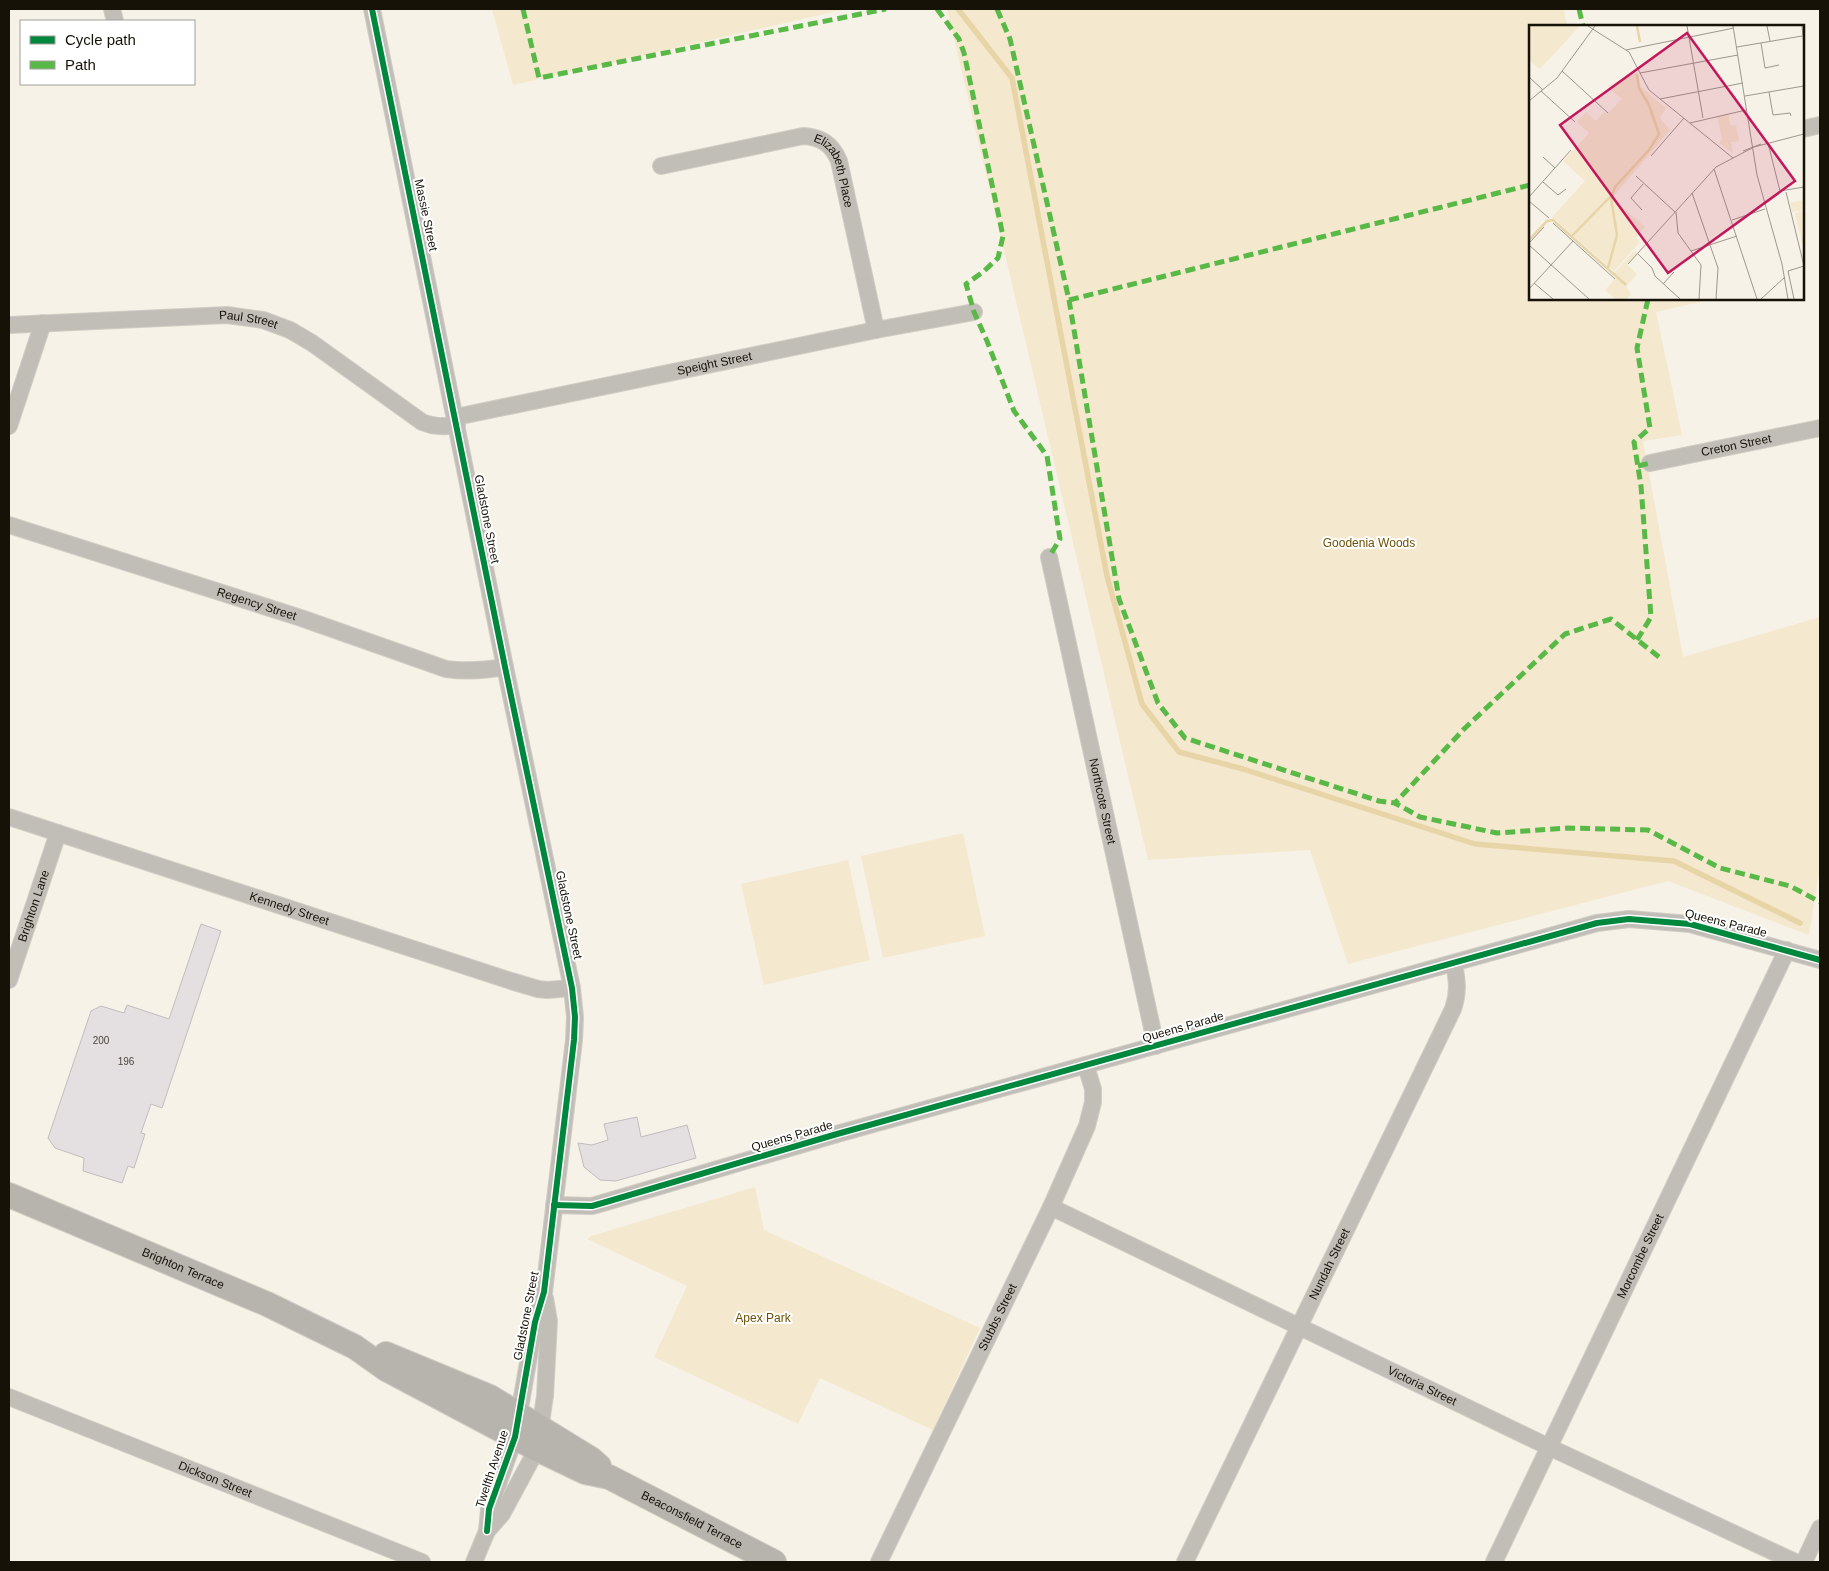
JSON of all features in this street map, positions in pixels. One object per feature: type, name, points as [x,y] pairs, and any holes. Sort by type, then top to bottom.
[{"type":"main road","name":"Brighton Terrace","points":[[9,1195],[267,1304],[355,1347],[386,1369],[518,1426]]},
{"type":"main road","name":"Beaconsfield Terrace","points":[[518,1426],[585,1472],[609,1477],[774,1562]]},
{"type":"street","name":"Massie Street","points":[[372,9],[456,421]]},
{"type":"street","points":[[1804,129],[1820,125]]},
{"type":"street","name":"Elizabeth Place","points":[[661,166],[803,136],[815,137],[827,142],[839,161],[876,330]]},
{"type":"street","name":"Speight Street","points":[[456,421],[876,330],[974,312]]},
{"type":"street","name":"Paul Street","points":[[9,325],[228,315],[263,320],[290,330],[312,343],[422,422],[438,426],[456,421]]},
{"type":"street","points":[[9,426],[43,323]]},
{"type":"street","name":"Gladstone Street","points":[[456,421],[572,988],[575,1017],[574,1040],[544,1292],[535,1322],[518,1426]]},
{"type":"street","name":"Creton Street","points":[[1650,464],[1820,428]]},
{"type":"street","name":"Regency Street","points":[[9,524],[302,618],[446,669],[479,671],[505,667]]},
{"type":"street","name":"Northcote Street","points":[[1049,557],[1156,1046]]},
{"type":"street","name":"Kennedy Street","points":[[9,817],[511,982],[547,990],[572,988]]},
{"type":"street","name":"Brighton Lane","points":[[9,980],[58,832]]},
{"type":"street","name":"Queens Parade","points":[[554,1205],[586,1206],[606,1202],[837,1134],[1597,923],[1629,919],[1690,924],[1820,960]]},
{"type":"street","name":"Morcombe Street","points":[[1494,1562],[1787,950]]},
{"type":"street","name":"Nundah Street","points":[[1185,1562],[1453,1009],[1458,985],[1454,963]]},
{"type":"street","name":"Stubbs Street","points":[[879,1562],[1051,1207],[1087,1126],[1093,1102],[1093,1089],[1086,1066]]},
{"type":"street","name":"Victoria Street","points":[[1051,1207],[1549,1447],[1795,1562]]},
{"type":"street","name":"Gladstone Street","points":[[539,1439],[548,1321],[544,1292]]},
{"type":"street","name":"Dickson Street","points":[[9,1397],[422,1562]]},
{"type":"street","name":"Twelfth Avenue","points":[[474,1562],[487,1531],[489,1509],[518,1426]]},
{"type":"street","name":"Twelfth Avenue","points":[[487,1531],[502,1514],[539,1439]]},
{"type":"street","points":[[1804,1562],[1820,1528]]},
{"type":"green space","points":[[492,9],[846,9],[513,85]]},
{"type":"green space","name":"Goodenia Woods","points":[[947,9],[1564,9],[1567,25],[1529,25],[1529,300],[1709,300],[1656,312],[1682,435],[1643,441],[1683,657],[1820,617],[1820,868],[1809,935],[1668,881],[1348,964],[1310,850],[1148,860]]},
{"type":"green space","points":[[963,833],[985,936],[883,958],[861,856]]},
{"type":"green space","points":[[848,860],[870,960],[764,985],[741,884]]},
{"type":"green space","name":"Apex Park","points":[[755,1187],[764,1230],[980,1328],[933,1430],[820,1378],[798,1424],[654,1357],[687,1286],[587,1239],[591,1236]]},
{"type":"building","points":[[201,924],[221,931],[162,1108],[151,1104],[141,1133],[145,1134],[134,1168],[128,1166],[122,1183],[83,1171],[84,1158],[55,1148],[48,1138],[91,1011],[101,1006],[124,1013],[127,1005],[169,1019]]},
{"type":"building","points":[[637,1117],[641,1137],[687,1125],[696,1158],[616,1181],[600,1180],[584,1167],[578,1143],[592,1145],[608,1140],[604,1124]]},
{"type":"waterway","points":[[958,9],[1012,78],[1107,576],[1142,704],[1179,752],[1243,769],[1475,844],[1674,861],[1800,923]]},
{"type":"marked path","points":[[523,9],[539,78],[886,9]]},
{"type":"marked path","points":[[937,9],[959,39],[964,53],[1003,236],[998,258],[966,284],[974,312],[1014,411],[1047,456],[1060,539],[1049,557]]},
{"type":"marked path","points":[[997,9],[1010,39],[1069,300],[1119,599],[1158,703],[1185,738],[1379,801],[1395,803]]},
{"type":"marked path","points":[[1579,9],[1583,25]]},
{"type":"marked path","points":[[1069,300],[1529,185]]},
{"type":"marked path","points":[[1637,640],[1651,617],[1641,486],[1634,442],[1650,428],[1637,348],[1648,300]]},
{"type":"marked path","points":[[1638,466],[1650,463]]},
{"type":"marked path","points":[[1659,657],[1611,619],[1565,634],[1464,729],[1395,803],[1420,817],[1497,833],[1568,828],[1648,830],[1720,868],[1790,886],[1820,902]]},
{"type":"cycle path","points":[[372,9],[572,988],[575,1017],[574,1040],[544,1292],[535,1322],[515,1437],[489,1509],[487,1531]]},
{"type":"cycle path","points":[[554,1205],[592,1206],[837,1134],[1597,923],[1629,919],[1690,924],[1820,960]]}]
